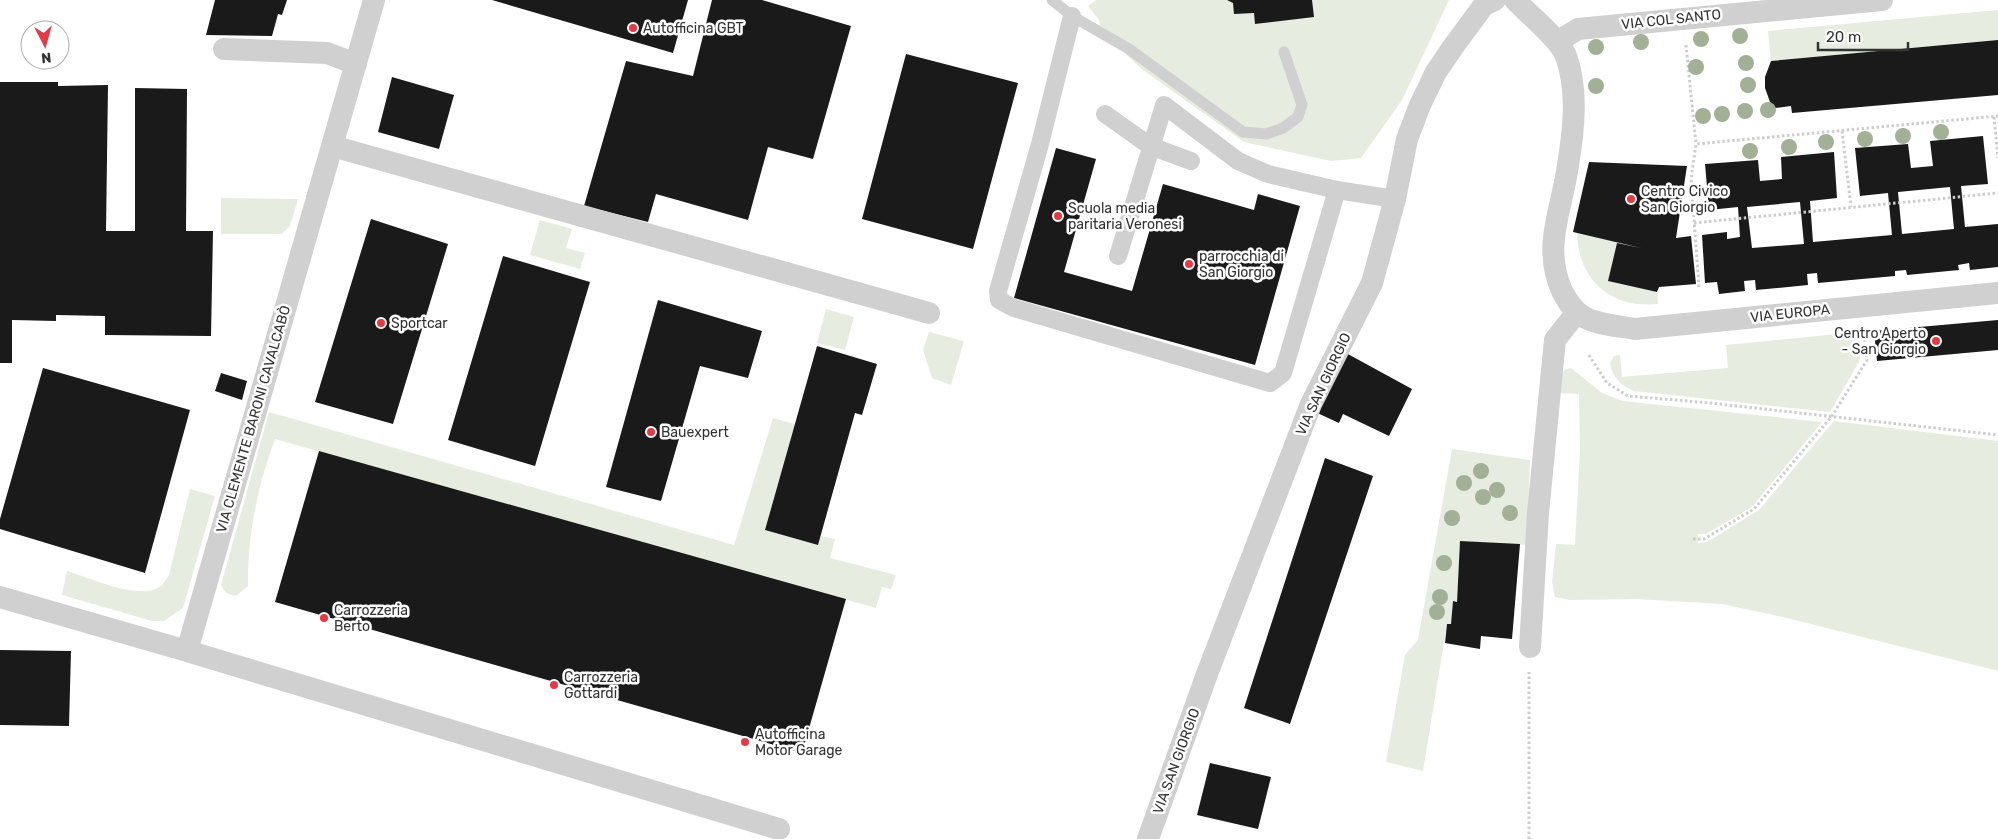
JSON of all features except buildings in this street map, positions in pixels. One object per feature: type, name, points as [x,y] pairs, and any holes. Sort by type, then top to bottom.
[{"type":"street","name":"VIA CLEMENTE BARONI CAVALCABÒ","points":[[187,651],[374,0]]},
{"type":"street","name":"VIA SAN GIORGIO","points":[[1148,839],[1211,665],[1311,404],[1372,283],[1408,140],[1420,105],[1436,72],[1484,6],[1495,0]]},
{"type":"street","points":[[1515,0],[1558,42],[1566,55],[1575,104],[1568,166],[1554,232],[1552,256],[1558,282],[1568,303],[1581,314],[1555,340],[1538,513],[1530,647]]},
{"type":"street","name":"VIA COL SANTO","points":[[1558,42],[1578,29],[1882,0]]},
{"type":"street","points":[[1072,16],[1058,102],[998,291],[999,300],[1014,308],[1270,383],[1283,374],[1337,190]]},
{"type":"street","points":[[224,49],[327,53],[356,64]]},
{"type":"street","points":[[1118,256],[1164,105],[1238,161],[1263,177],[1394,199]]},
{"type":"street","points":[[1105,114],[1150,146],[1191,161]]},
{"type":"street","points":[[332,146],[929,313]]},
{"type":"street","name":"VIA EUROPA","points":[[1581,314],[1605,324],[1635,329],[1998,293]]},
{"type":"street","points":[[0,597],[187,651],[779,829]]},
{"type":"lane","points":[[1052,0],[1072,16],[1129,49],[1243,132],[1266,134],[1283,128],[1298,116],[1302,105],[1284,52]]},
{"type":"path","points":[[1685,43],[1696,144],[1692,179],[1699,287]]},
{"type":"path","points":[[1696,144],[1996,117],[1998,158]]},
{"type":"path","points":[[1842,131],[1851,207]]},
{"type":"path","points":[[1694,223],[1998,193]]},
{"type":"path","points":[[1693,539],[1704,539],[1754,509],[1832,416],[1866,360],[1864,325]]},
{"type":"path","points":[[1589,355],[1607,383],[1628,396],[1998,435]]},
{"type":"path","points":[[1529,839],[1528,727],[1530,647]]},
{"type":"shaded area","points":[[1096,0],[1449,0],[1402,100],[1361,158],[1331,161],[1244,142],[1143,70],[1102,32],[1099,20],[1088,6]]},
{"type":"shaded area","points":[[1998,10],[1998,40],[1771,61],[1768,31]]},
{"type":"shaded area","points":[[221,198],[298,199],[290,226],[282,234],[221,234]]},
{"type":"shaded area","points":[[540,220],[572,229],[566,248],[585,253],[580,269],[530,255]]},
{"type":"shaded area","points":[[1577,233],[1617,242],[1608,281],[1657,292],[1658,304],[1626,302],[1600,288],[1583,265]]},
{"type":"shaded area","points":[[826,309],[854,317],[845,350],[817,343]]},
{"type":"shaded area","points":[[929,332],[964,341],[951,385],[932,378],[923,350]]},
{"type":"shaded area","points":[[1858,332],[1860,360],[1830,412],[1634,391],[1624,386],[1618,380],[1613,373],[1610,363],[1614,356],[1620,355],[1622,377],[1728,368],[1726,345]]},
{"type":"shaded area","points":[[1571,368],[1602,393],[1622,401],[1822,422],[1752,507],[1706,534],[1698,534],[1698,543],[1707,542],[1759,510],[1834,421],[1998,441],[1998,671],[1787,618],[1722,604],[1636,599],[1570,600],[1555,597],[1552,582],[1556,544],[1575,545],[1580,450],[1579,394],[1561,393],[1561,378],[1564,370]]},
{"type":"shaded area","points":[[269,412],[734,545],[773,418],[795,424],[765,530],[818,545],[821,536],[835,539],[830,558],[896,575],[891,589],[882,587],[876,608],[275,439],[263,474],[255,511],[249,549],[248,586],[237,595],[232,595],[226,592],[221,585]]},
{"type":"shaded area","points":[[1452,449],[1530,460],[1527,545],[1460,541],[1457,602],[1453,601],[1451,624],[1447,624],[1423,771],[1386,762],[1405,655],[1418,640]]},
{"type":"shaded area","points":[[190,489],[215,496],[183,608],[164,621],[152,621],[62,595],[67,571],[124,589],[147,591],[160,587],[169,575]]},
{"type":"place","name":"Autofficina GBT","points":[[633,28]]},
{"type":"place","name":"Centro Civico San Giorgio","points":[[1631,199]]},
{"type":"place","name":"Scuola media paritaria Veronesi","points":[[1058,216]]},
{"type":"place","name":"parrocchia di San Giorgio","points":[[1189,264]]},
{"type":"place","name":"Sportcar","points":[[381,323]]},
{"type":"place","name":"Centro Aperto - San Giorgio","points":[[1936,341]]},
{"type":"place","name":"Bauexpert","points":[[651,432]]},
{"type":"place","name":"Carrozzeria Berto","points":[[324,618]]},
{"type":"place","name":"Carrozzeria Gottardi","points":[[554,685]]},
{"type":"place","name":"Autofficina Motor Garage","points":[[745,742]]}]
